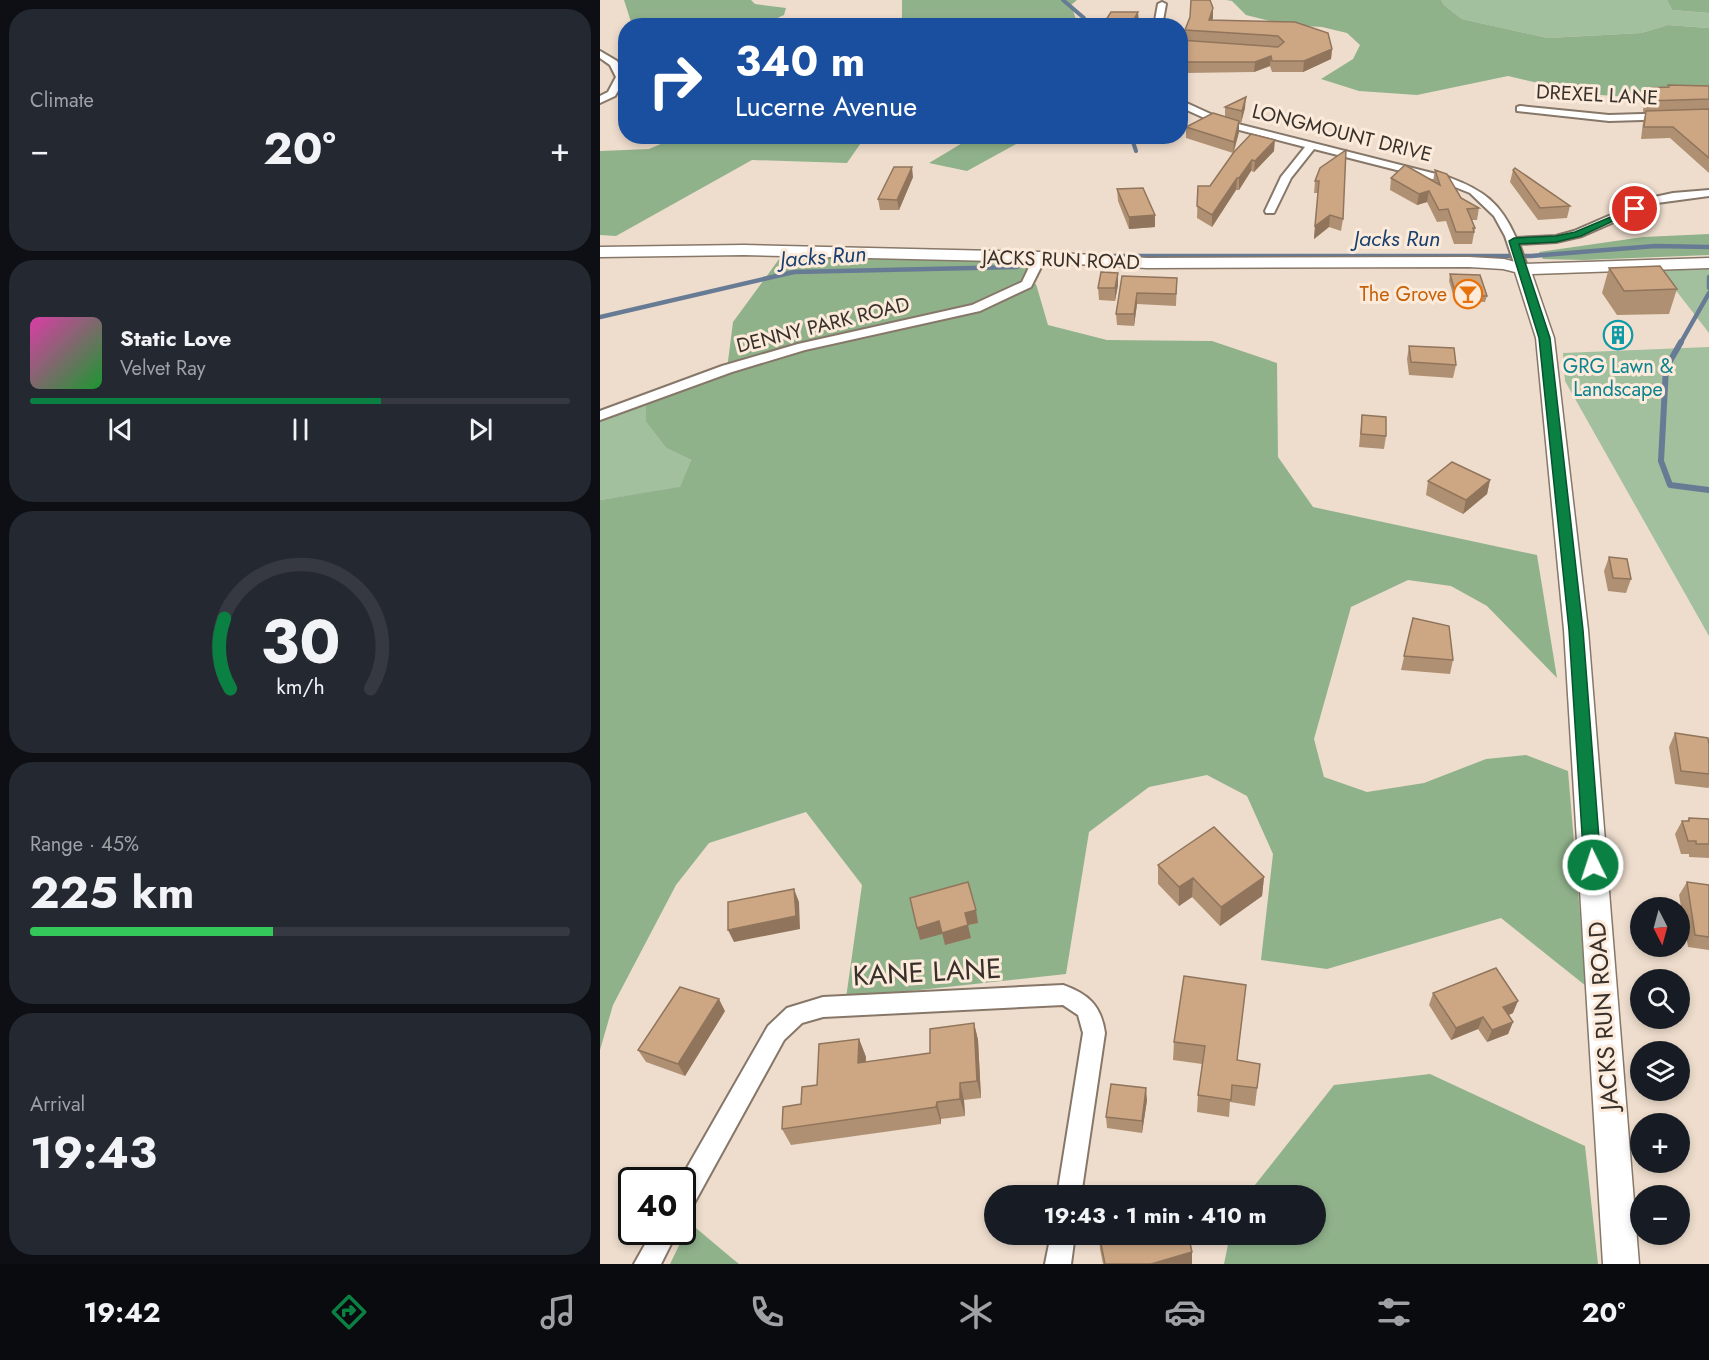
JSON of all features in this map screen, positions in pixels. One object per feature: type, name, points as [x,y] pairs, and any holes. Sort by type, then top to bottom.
[{"type":"street","points":[[1159,18],[1162,4]]},
{"type":"street","points":[[600,54],[614,63],[618,71]]},
{"type":"street","points":[[600,100],[612,94],[618,83]]},
{"type":"street","name":"LONGMOUNT DRIVE","points":[[1188,107],[1222,123],[1444,179],[1474,191],[1492,206],[1518,255]]},
{"type":"street","name":"DREXEL LANE","points":[[1520,109],[1609,118],[1709,116]]},
{"type":"street","points":[[1270,211],[1286,177],[1311,146]]},
{"type":"street","points":[[1518,255],[1556,239],[1578,234],[1654,200],[1709,193]]},
{"type":"street","name":"JACKS RUN ROAD","points":[[600,252],[734,250],[1040,257],[1148,263],[1469,261],[1504,264],[1518,255],[1709,263]]},
{"type":"street","name":"JACKS RUN ROAD","points":[[1518,255],[1545,338],[1576,630],[1621,1264]]},
{"type":"street","name":"DENNY PARK ROAD","points":[[600,416],[727,369],[802,348],[976,308],[1027,284],[1040,257]]},
{"type":"street","name":"KANE LANE","points":[[696,1175],[776,1033],[795,1015],[823,1007],[1063,995],[1078,1000],[1088,1010],[1093,1020],[1094,1033],[1071,1185]]},
{"type":"street","points":[[647,1264],[658,1245]]},
{"type":"street","points":[[1058,1264],[1061,1245]]},
{"type":"green space","points":[[624,0],[751,0],[755,4],[786,8],[784,15],[777,18],[630,18]]},
{"type":"green space","points":[[902,0],[1077,0],[1071,5],[1076,18],[902,18]]},
{"type":"green space","points":[[1226,0],[1441,0],[1462,19],[1548,38],[1641,33],[1668,25],[1709,28],[1709,86],[1693,91],[1630,97],[1586,94],[1508,76],[1417,95],[1359,91],[1321,79],[1353,59],[1360,45],[1347,33],[1322,27],[1286,25],[1246,15],[1232,1]]},
{"type":"green space","points":[[1441,0],[1667,0],[1672,10],[1709,13],[1709,28],[1668,25],[1641,33],[1548,38],[1462,19]]},
{"type":"green space","points":[[1667,0],[1709,0],[1709,13],[1672,10]]},
{"type":"green space","points":[[661,144],[860,144],[847,163],[752,160],[616,236],[600,235],[600,151],[649,149]]},
{"type":"green space","points":[[961,144],[1016,144],[967,171],[929,163]]},
{"type":"green space","points":[[1709,234],[1709,255],[1583,260],[1543,259],[1539,252],[1643,237]]},
{"type":"green space","points":[[785,251],[1040,257],[1028,284],[1036,284],[1048,325],[1107,340],[1212,341],[1277,363],[1278,457],[1313,507],[1537,555],[1557,678],[1487,606],[1451,586],[1408,580],[1351,607],[1314,739],[1324,777],[1367,792],[1424,783],[1486,759],[1526,755],[1568,771],[1586,986],[1501,918],[1327,969],[1261,960],[1273,854],[1247,796],[1207,775],[1149,787],[1089,832],[1066,974],[846,998],[862,885],[806,812],[709,843],[676,885],[613,1005],[600,1050],[600,500],[680,487],[691,460],[666,448],[646,422],[646,399],[727,369],[733,322]]},
{"type":"green space","points":[[1709,269],[1709,333],[1660,270]]},
{"type":"green space","points":[[1709,347],[1709,636],[1565,381],[1563,353]]},
{"type":"green space","points":[[646,404],[646,422],[666,448],[691,460],[680,488],[600,500],[600,421]]},
{"type":"green space","points":[[1430,1074],[1585,1146],[1598,1264],[1224,1264],[1228,1245],[1326,1245],[1326,1185],[1255,1185],[1334,1085]]},
{"type":"green space","points":[[696,1228],[739,1264],[670,1264],[679,1245],[696,1245]]},
{"type":"building","points":[[1191,0],[1210,0],[1213,8],[1209,20],[1295,22],[1328,33],[1332,49],[1304,61],[1272,61],[1271,56],[1255,62],[1188,62],[1188,41],[1278,47],[1284,42],[1278,36],[1188,30]]},
{"type":"building","points":[[1111,12],[1138,12],[1135,18],[1107,18]]},
{"type":"building","points":[[1668,85],[1709,86],[1709,99],[1646,101],[1647,88],[1669,87]]},
{"type":"building","points":[[1246,97],[1242,111],[1225,107]]},
{"type":"building","points":[[1709,109],[1709,158],[1673,127],[1644,127],[1646,111]]},
{"type":"building","points":[[1213,113],[1239,121],[1234,142],[1188,126]]},
{"type":"building","points":[[1251,134],[1275,140],[1255,161],[1252,160],[1212,215],[1197,206],[1198,186],[1210,186],[1234,152]]},
{"type":"building","points":[[1346,150],[1343,219],[1330,215],[1315,226],[1319,181],[1315,181],[1320,168]]},
{"type":"building","points":[[1405,165],[1440,185],[1435,170],[1447,174],[1461,198],[1479,208],[1467,209],[1475,228],[1473,228],[1474,232],[1456,232],[1448,209],[1439,210],[1429,191],[1419,194],[1391,178]]},
{"type":"building","points":[[894,167],[912,167],[897,200],[878,199]]},
{"type":"building","points":[[1515,168],[1570,206],[1540,208],[1513,170]]},
{"type":"building","points":[[1143,188],[1155,215],[1129,217],[1117,189]]},
{"type":"building","points":[[1660,266],[1677,289],[1624,291],[1609,268]]},
{"type":"building","points":[[1101,272],[1118,273],[1115,288],[1098,288]]},
{"type":"building","name":"The Grove","points":[[1450,274],[1480,275],[1487,296],[1456,295]]},
{"type":"building","points":[[1122,276],[1177,278],[1176,294],[1137,293],[1134,314],[1116,314]]},
{"type":"building","points":[[1409,346],[1454,348],[1456,365],[1411,362]]},
{"type":"building","points":[[1362,415],[1386,417],[1386,436],[1361,434]]},
{"type":"building","points":[[1452,462],[1490,480],[1466,500],[1428,481]]},
{"type":"building","points":[[1609,557],[1627,559],[1631,579],[1613,578]]},
{"type":"building","points":[[1413,618],[1449,626],[1453,660],[1404,656]]},
{"type":"building","points":[[1675,733],[1708,738],[1709,774],[1681,771]]},
{"type":"building","points":[[1689,818],[1709,819],[1709,844],[1696,844],[1696,841],[1688,841],[1682,821],[1689,821]]},
{"type":"building","points":[[1214,827],[1264,877],[1221,907],[1193,878],[1179,887],[1158,865]]},
{"type":"building","points":[[968,882],[976,910],[965,913],[968,925],[942,933],[939,921],[917,928],[910,898]]},
{"type":"building","points":[[1687,882],[1709,885],[1709,937],[1695,935]]},
{"type":"building","points":[[794,889],[796,916],[728,930],[728,902]]},
{"type":"building","points":[[1496,968],[1518,1001],[1503,1007],[1513,1022],[1492,1030],[1483,1017],[1456,1028],[1433,993]]},
{"type":"building","points":[[1184,976],[1246,985],[1237,1060],[1260,1064],[1257,1088],[1232,1085],[1231,1100],[1198,1095],[1205,1046],[1174,1042]]},
{"type":"building","points":[[680,987],[719,999],[678,1064],[638,1050]]},
{"type":"building","points":[[974,1023],[977,1081],[960,1083],[960,1099],[937,1102],[936,1107],[782,1129],[783,1107],[801,1104],[802,1087],[817,1085],[819,1044],[859,1039],[858,1063],[930,1053],[930,1029]]},
{"type":"building","points":[[1111,1084],[1146,1088],[1142,1121],[1106,1117]]},
{"type":"building","points":[[1101,1245],[1190,1245],[1192,1252],[1151,1264],[1105,1264]]},
{"type":"waterway","points":[[1063,0],[1084,18]]},
{"type":"waterway","points":[[1134,144],[1136,151]]},
{"type":"waterway","name":"Jacks Run","points":[[1106,256],[1531,256],[1655,246],[1709,247]]},
{"type":"waterway","name":"Jacks Run","points":[[1051,267],[1064,265]]},
{"type":"waterway","name":"Jacks Run","points":[[600,317],[794,272],[1017,267]]},
{"type":"waterway","points":[[1709,277],[1709,288]]},
{"type":"waterway","points":[[1680,344],[1709,293]]},
{"type":"waterway","points":[[1681,342],[1666,368],[1661,461],[1670,485],[1709,490]]},
{"type":"place","name":"The Grove","points":[[1468,294]]},
{"type":"place","name":"GRG Lawn & Landscape","points":[[1618,335]]},
{"type":"route","points":[[1593,865],[1576,630],[1545,338],[1514,241],[1556,239],[1578,234],[1635,209]]}]
